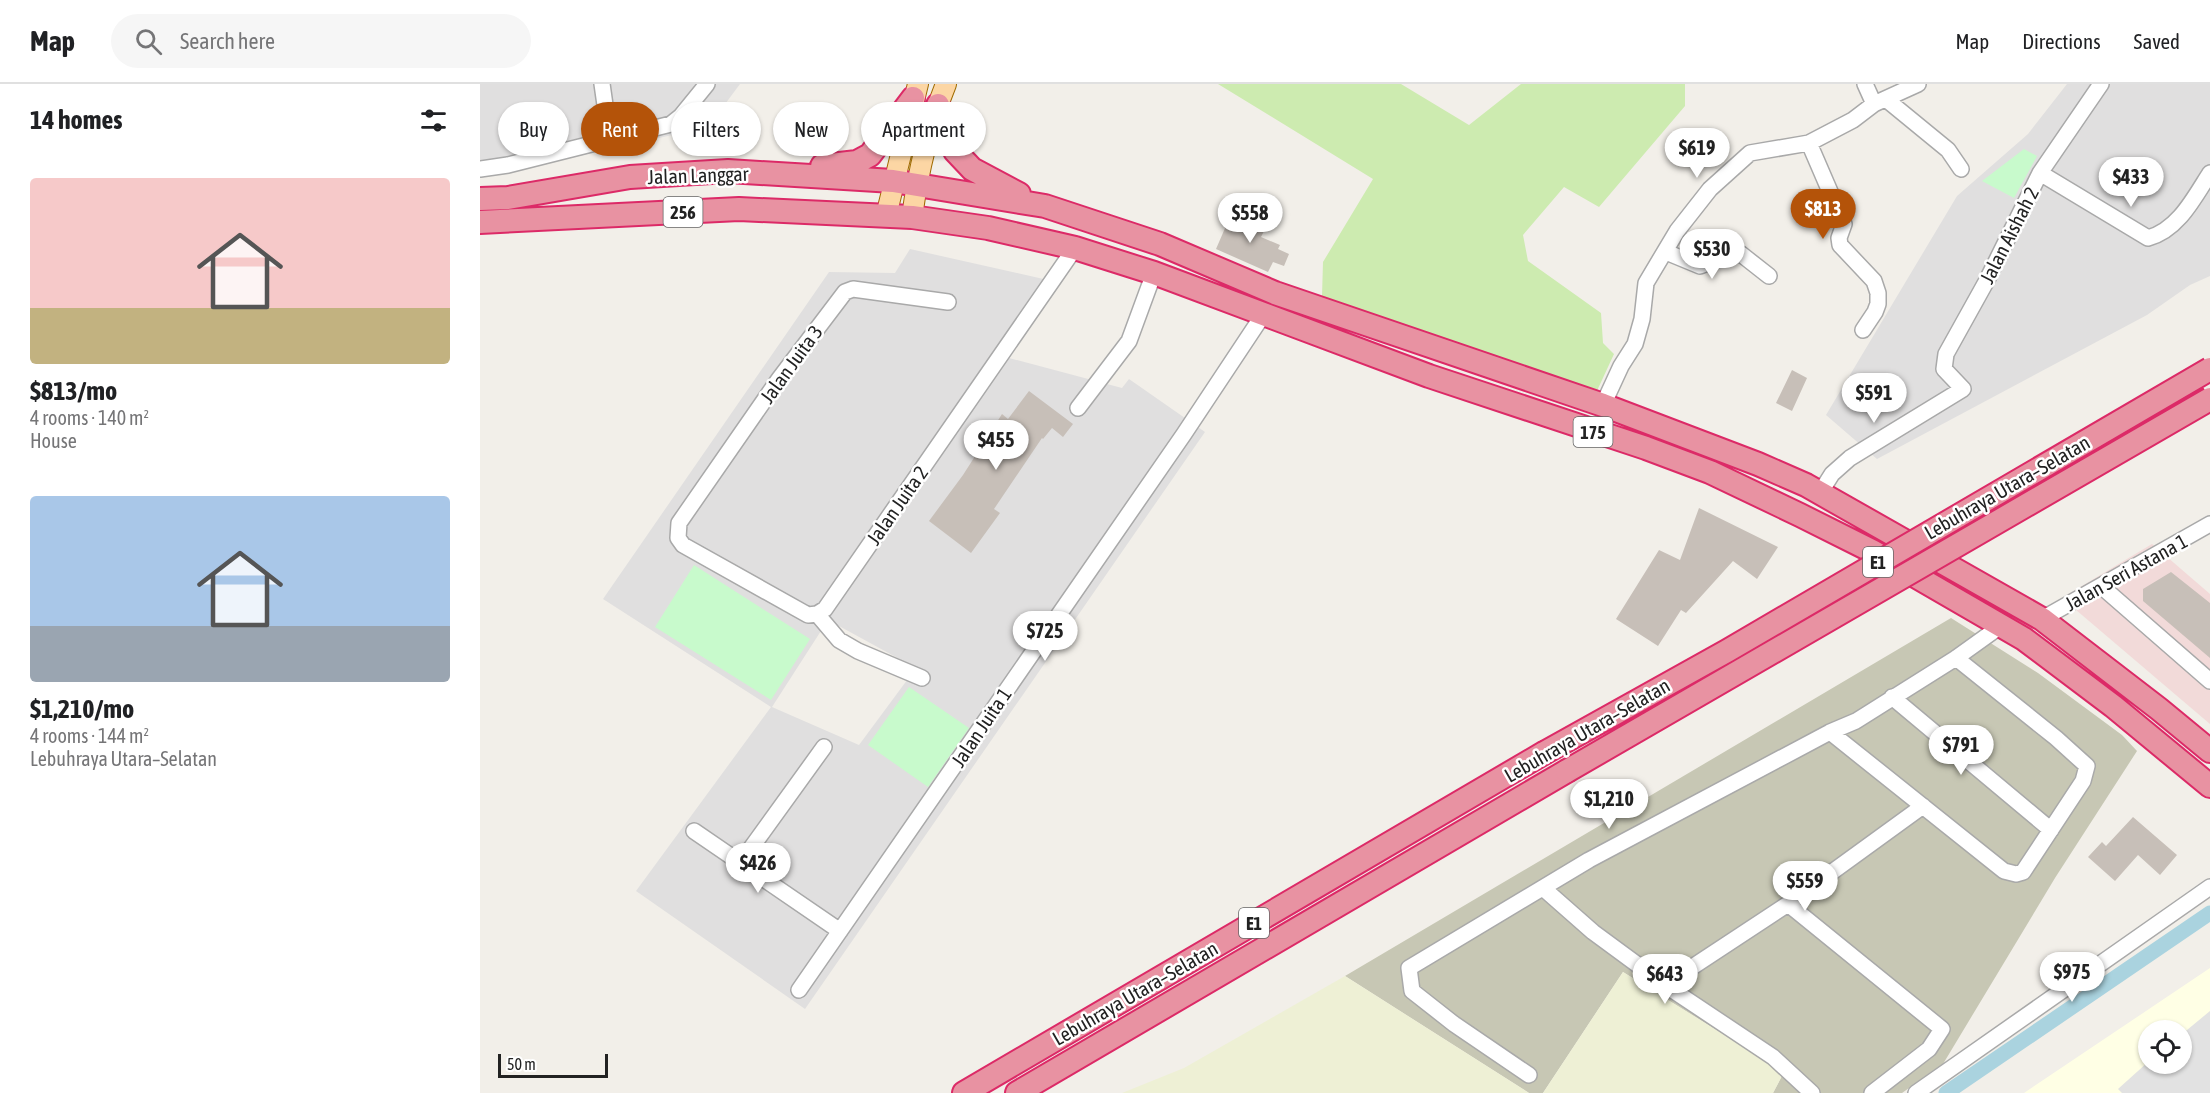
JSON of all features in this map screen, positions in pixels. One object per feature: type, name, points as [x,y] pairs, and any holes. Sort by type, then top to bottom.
[{"type":"highway","points":[[728,171],[772,165],[833,166],[857,162],[870,155],[916,91]]},
{"type":"highway","points":[[960,156],[972,169],[1046,206]]},
{"type":"highway","name":"Jalan Langgar","points":[[480,199],[508,198],[630,177],[728,171],[917,184]]},
{"type":"highway","name":"175","points":[[917,184],[1046,206],[1161,244],[1275,293],[1603,405],[1758,464],[1820,493],[2042,619],[2210,751]]},
{"type":"highway","name":"Jalan Langgar","points":[[480,222],[739,209],[912,217]]},
{"type":"highway","name":"175","points":[[912,217],[988,228],[1075,248],[1154,273],[1430,376],[1646,448],[1710,472],[1872,551],[2002,625],[2113,706],[2210,786]]},
{"type":"highway","name":"Lebuhraya Utara–Selatan","points":[[964,1093],[1544,753],[1727,651],[2210,369]]},
{"type":"highway","name":"Lebuhraya Utara–Selatan","points":[[1017,1093],[2210,399]]},
{"type":"main road","points":[[939,102],[946,84]]},
{"type":"main road","points":[[886,216],[916,91]]},
{"type":"main road","points":[[912,217],[924,156]]},
{"type":"street","points":[[602,84],[605,102]]},
{"type":"street","points":[[659,127],[671,124],[681,116],[707,84]]},
{"type":"street","points":[[1865,84],[1880,102],[1948,150],[1961,169]]},
{"type":"street","points":[[1603,405],[1621,366],[1635,344],[1642,319],[1646,283],[1677,231],[1710,189],[1749,153],[1809,143],[1853,120],[1900,91],[1918,84]]},
{"type":"street","name":"Jalan Aishah 2","points":[[1820,493],[1833,474],[1850,458],[1963,389],[1944,369],[1946,354],[1986,282],[2040,173],[2101,84]]},
{"type":"street","points":[[1809,143],[1844,224],[1839,238],[1840,245],[1874,281],[1878,293],[1878,304],[1863,330]]},
{"type":"street","points":[[480,169],[508,165],[581,147]]},
{"type":"street","points":[[2040,173],[2148,238],[2165,231],[2174,223],[2210,173]]},
{"type":"street","name":"Jalan Juita 2","points":[[817,614],[825,609],[1075,248]]},
{"type":"street","points":[[1666,252],[1695,266],[1700,266],[1724,253],[1736,252],[1769,276]]},
{"type":"street","points":[[1078,408],[1129,341],[1154,273]]},
{"type":"street","name":"Jalan Juita 3","points":[[817,614],[808,615],[690,551],[678,538],[679,523],[779,379],[844,292],[853,289],[948,302]]},
{"type":"street","name":"Jalan Juita 1","points":[[799,990],[1184,434],[1263,315]]},
{"type":"street","name":"Jalan Seri Astana 1","points":[[2042,619],[2210,524]]},
{"type":"street","points":[[2101,586],[2210,681]]},
{"type":"street","points":[[817,614],[839,640],[858,651],[922,678]]},
{"type":"street","points":[[1528,1075],[1454,1024],[1412,991],[1409,968],[1588,860],[1830,732],[1856,721],[1956,658],[2002,625]]},
{"type":"street","points":[[1830,732],[2004,871],[2016,874],[2023,872],[2084,781],[2087,766],[2056,738],[1956,658]]},
{"type":"street","points":[[1892,697],[2051,830]]},
{"type":"street","points":[[741,862],[824,747]]},
{"type":"street","points":[[1665,985],[1788,904],[1923,806]]},
{"type":"street","points":[[694,831],[840,931]]},
{"type":"street","points":[[1916,1093],[2210,887]]},
{"type":"street","points":[[1543,888],[1593,932],[1665,985],[1773,1057],[1812,1093]]},
{"type":"street","points":[[1788,904],[1942,1029],[1929,1049],[1872,1093]]},
{"type":"shaded area","points":[[480,84],[740,84],[727,102],[671,102],[671,135],[659,138],[659,102],[581,102],[581,155],[480,178]]},
{"type":"shaded area","points":[[2067,84],[2210,84],[2210,276],[2190,285],[2147,315],[1877,459],[1826,415],[1957,196],[2028,134]]},
{"type":"shaded area","points":[[910,249],[1061,283],[1009,358],[1122,388],[1129,379],[1205,432],[805,1009],[636,891],[771,707],[603,599],[829,272],[895,273]],"holes":[[[828,620],[916,668],[859,745],[772,707]]]},
{"type":"shaded area","points":[[2152,544],[2210,594],[2210,724],[2062,598]]},
{"type":"shaded area","points":[[1951,618],[2038,673],[2122,735],[2137,751],[2055,878],[1943,1064],[1902,1093],[1773,1093],[1784,1072],[1623,972],[1543,1093],[1529,1093],[1345,976]]},
{"type":"shaded area","points":[[2210,968],[2210,1093],[2024,1093]]},
{"type":"shaded area","points":[[1623,972],[1784,1072],[1773,1093],[1543,1093]]},
{"type":"shaded area","points":[[1345,976],[1529,1093],[1122,1093],[1184,1068]]},
{"type":"shaded area","points":[[2210,1011],[2210,1093],[2122,1093],[2118,1089],[2138,1071],[2138,1074],[2192,1074],[2192,1026]]},
{"type":"green space","points":[[1218,84],[1401,84],[1469,125],[1521,84],[1685,84],[1685,106],[1599,207],[1564,187],[1523,235],[1528,261],[1601,313],[1603,343],[1614,354],[1596,393],[1322,296],[1323,262],[1373,179]]},
{"type":"green space","points":[[2024,149],[2037,156],[2014,198],[1982,181]]},
{"type":"green space","points":[[694,565],[810,639],[771,700],[655,627]]},
{"type":"green space","points":[[909,687],[969,728],[928,787],[868,745]]},
{"type":"building","points":[[1232,212],[1266,227],[1261,237],[1280,245],[1278,249],[1289,254],[1284,266],[1273,262],[1268,272],[1216,249]]},
{"type":"building","points":[[1792,370],[1807,378],[1792,411],[1776,403]]},
{"type":"building","points":[[1029,391],[1073,424],[1063,437],[1052,428],[1042,438],[994,509],[1000,513],[971,553],[929,521],[963,475],[1002,414],[1008,419]]},
{"type":"building","points":[[1699,508],[1778,547],[1757,579],[1733,561],[1686,613],[1681,610],[1658,646],[1616,619],[1659,550],[1680,560]]},
{"type":"building","points":[[2171,572],[2210,603],[2210,658],[2143,601],[2143,589]]},
{"type":"building","points":[[2133,817],[2177,855],[2160,875],[2138,855],[2115,881],[2088,857],[2102,842],[2106,846]]},
{"type":"waterway","points":[[1946,1093],[2210,913]]}]
